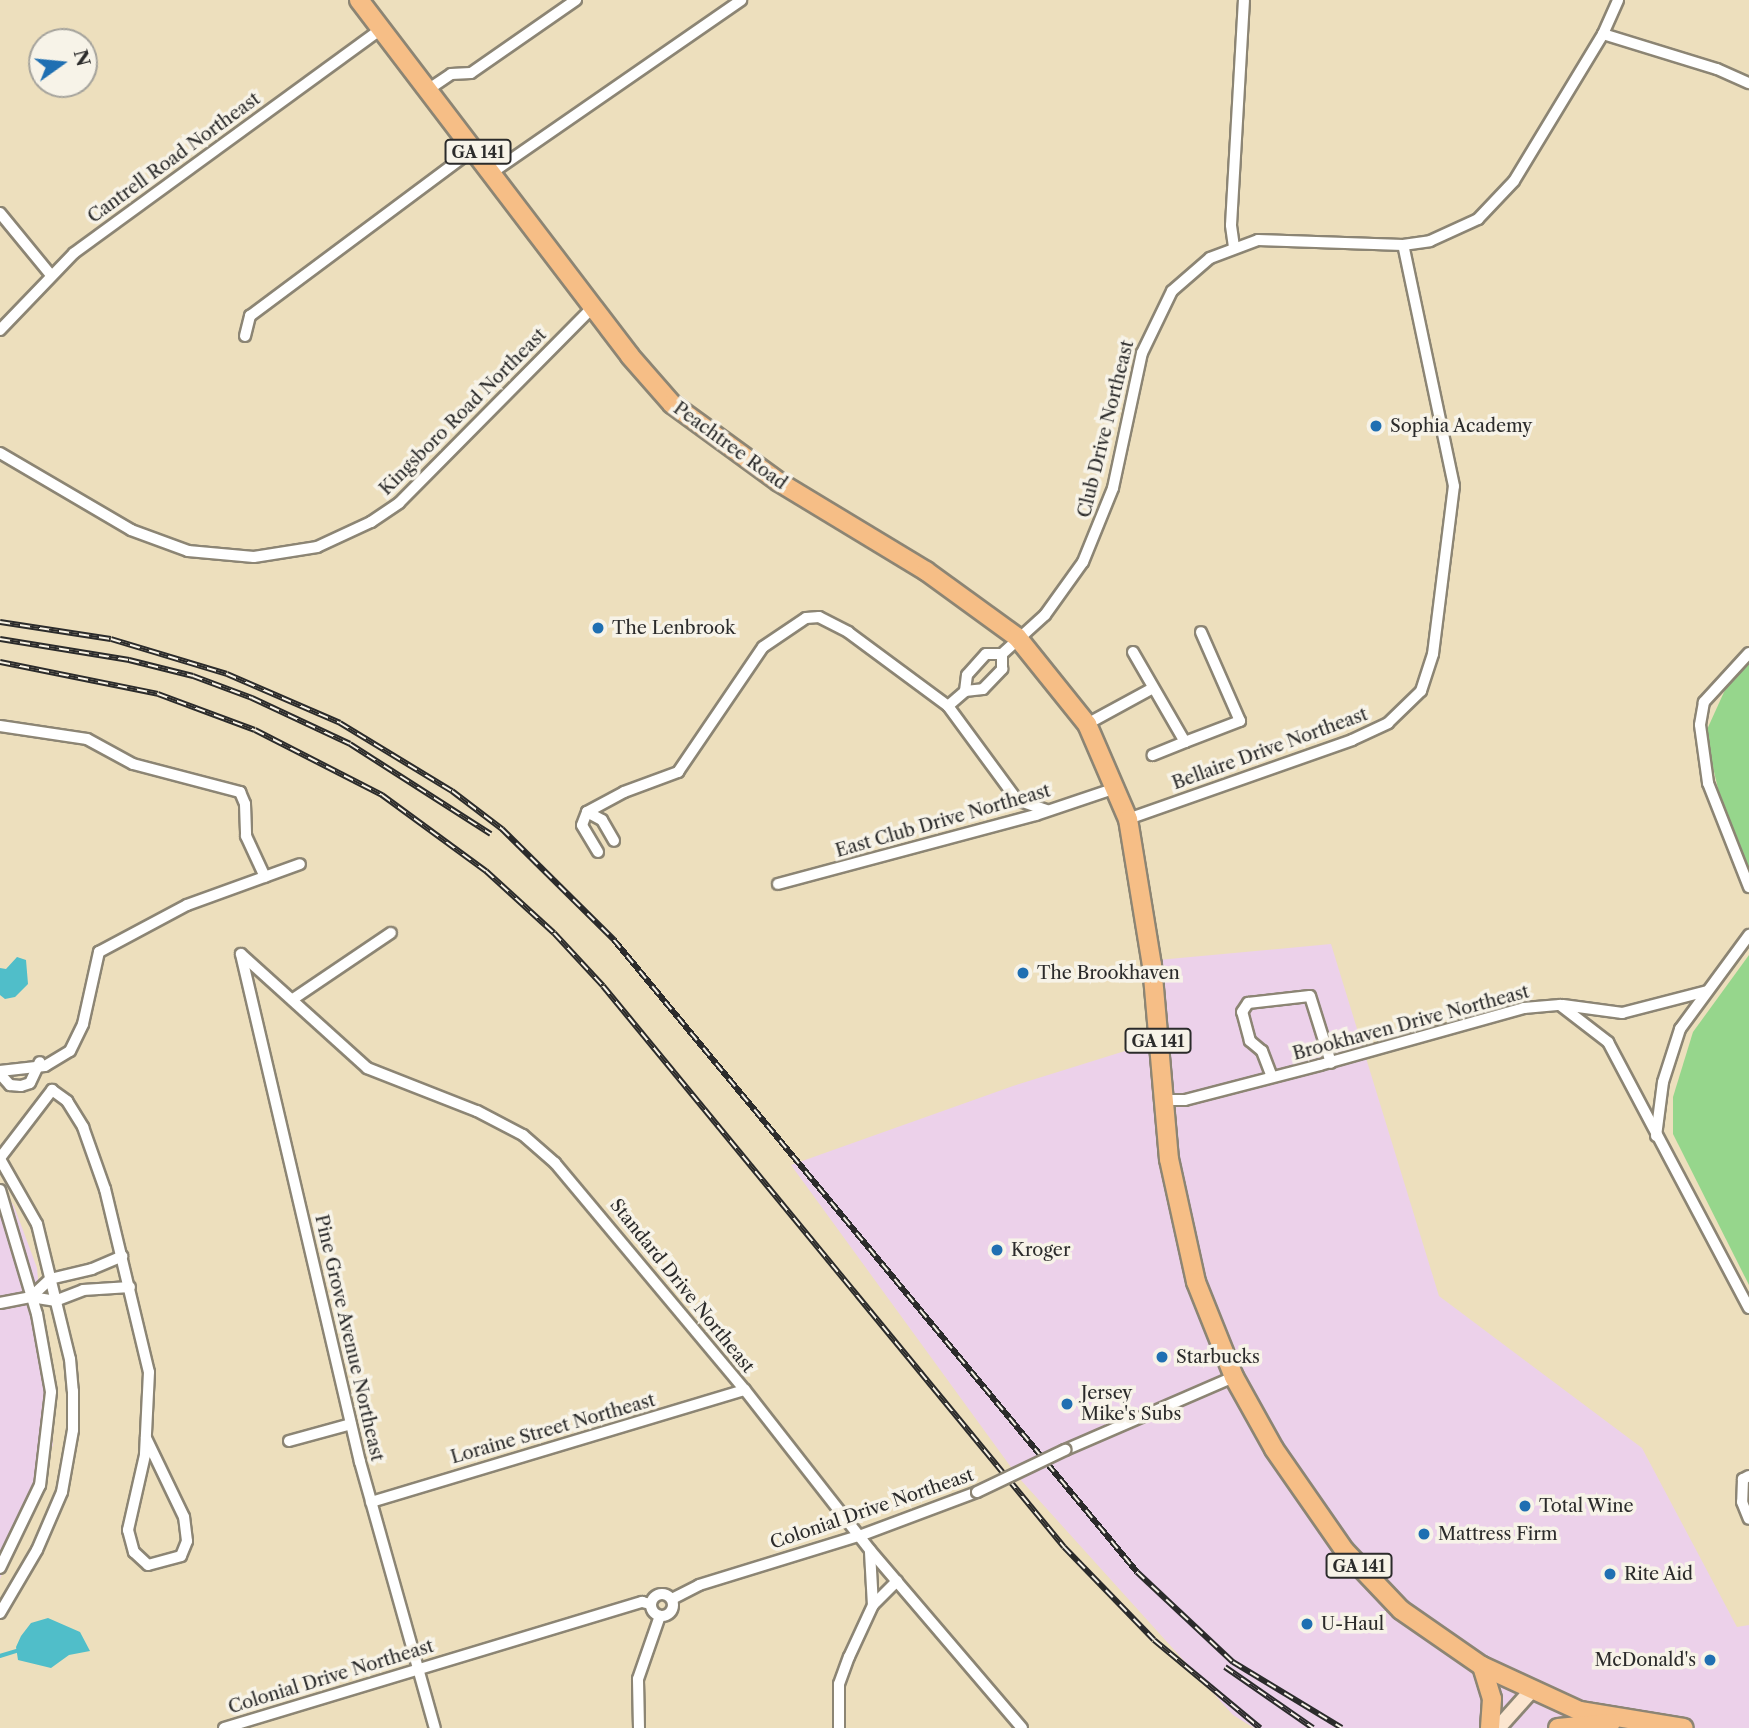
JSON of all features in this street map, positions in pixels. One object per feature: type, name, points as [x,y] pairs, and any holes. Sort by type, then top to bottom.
[{"type":"highway","name":"Peachtree Road","points":[[359,0],[475,148],[659,392],[699,426],[779,482],[936,578],[1017,637],[1087,724]]},
{"type":"highway","name":"GA 141","points":[[1087,724],[1128,819],[1152,965],[1169,1159],[1188,1254],[1208,1318],[1234,1377],[1274,1449],[1347,1553],[1401,1610],[1482,1666],[1580,1711],[1628,1721],[1684,1728]]},
{"type":"highway","points":[[1482,1666],[1492,1699],[1490,1728]]},
{"type":"highway","points":[[1558,1728],[1628,1721]]},
{"type":"main road","points":[[1499,1728],[1532,1690]]},
{"type":"street","points":[[429,89],[451,74],[471,73],[576,0]]},
{"type":"street","points":[[493,172],[741,0]]},
{"type":"street","points":[[1234,247],[1231,225],[1244,0]]},
{"type":"street","name":"Club Drive Northeast","points":[[1002,653],[1045,615],[1065,590],[1098,533],[1113,488],[1142,353],[1158,312],[1190,273],[1234,247],[1283,238],[1403,245],[1455,233],[1498,202],[1603,34],[1618,0]]},
{"type":"street","name":"Cantrell Road Northeast","points":[[0,330],[51,275],[111,225],[381,29]]},
{"type":"street","points":[[1603,34],[1717,69],[1749,83]]},
{"type":"street","points":[[245,336],[250,316],[475,148]]},
{"type":"street","points":[[0,213],[51,275]]},
{"type":"street","name":"Bellaire Drive Northeast","points":[[1128,819],[1352,740],[1388,723],[1420,691],[1433,653],[1454,486],[1403,245]]},
{"type":"street","name":"Kingsboro Road Northeast","points":[[0,453],[156,541],[220,556],[254,558],[307,549],[345,536],[399,503],[594,306]]},
{"type":"street","points":[[598,852],[582,825],[587,812],[624,792],[678,772],[763,647],[806,618],[819,617],[848,632],[948,706],[1017,800],[1046,810]]},
{"type":"street","points":[[1153,755],[1240,721],[1201,632]]},
{"type":"street","points":[[1133,652],[1185,741]]},
{"type":"street","points":[[948,706],[965,691],[983,689],[1002,669],[1002,653],[986,654],[967,675],[965,691]]},
{"type":"street","points":[[1749,653],[1704,702],[1700,724],[1708,783],[1749,887]]},
{"type":"street","points":[[1087,724],[1153,688]]},
{"type":"street","points":[[0,726],[88,739],[134,764],[240,792],[245,804],[246,836],[265,877]]},
{"type":"street","name":"East Club Drive Northeast","points":[[778,884],[1116,788]]},
{"type":"street","points":[[587,812],[595,813],[614,841]]},
{"type":"street","points":[[591,841],[607,830]]},
{"type":"street","points":[[38,1064],[30,1083],[21,1086],[10,1085],[0,1073],[38,1064],[46,1066],[70,1051],[83,1024],[99,952],[187,905],[300,864]]},
{"type":"street","points":[[293,999],[391,933]]},
{"type":"street","points":[[1656,1136],[1663,1082],[1680,1029],[1749,935]]},
{"type":"street","name":"Standard Drive Northeast","points":[[241,954],[368,1068],[477,1111],[523,1135],[555,1163],[745,1390],[862,1535],[870,1550],[1022,1728]]},
{"type":"street","name":"Pine Grove Avenue Northeast","points":[[241,954],[351,1424],[435,1728]]},
{"type":"street","name":"Brookhaven Drive Northeast","points":[[1165,1100],[1185,1100],[1331,1063],[1524,1008],[1560,1005],[1622,1013],[1707,992]]},
{"type":"street","points":[[1272,1077],[1262,1051],[1250,1041],[1242,1012],[1248,1003],[1310,996],[1331,1063]]},
{"type":"street","points":[[1560,1005],[1608,1042],[1749,1308]]},
{"type":"street","points":[[0,1612],[52,1517],[69,1459],[73,1391],[50,1279],[27,1200],[0,1158],[52,1090],[67,1101],[83,1127],[105,1189],[149,1372],[146,1438],[128,1530],[134,1552],[148,1565],[181,1556],[187,1541],[184,1517],[146,1438]]},
{"type":"street","points":[[0,1190],[48,1363],[50,1428],[40,1485],[0,1568]]},
{"type":"street","points":[[31,1297],[50,1279],[92,1269],[122,1256]]},
{"type":"street","points":[[0,1303],[31,1297],[55,1301],[83,1290],[130,1287]]},
{"type":"street","name":"Colonial Drive Northeast","points":[[672,1599],[699,1585],[862,1535],[977,1492],[1065,1450],[1234,1377]]},
{"type":"street","name":"Loraine Street Northeast","points":[[371,1502],[745,1390]]},
{"type":"street","points":[[289,1441],[351,1424]]},
{"type":"street","points":[[1749,1476],[1743,1479],[1742,1502],[1749,1519]]},
{"type":"street","points":[[870,1550],[873,1605]]},
{"type":"street","points":[[839,1728],[839,1684],[873,1605],[897,1581]]},
{"type":"street","points":[[661,1594],[672,1599],[671,1612],[660,1616],[651,1604],[661,1594]]},
{"type":"street","name":"Colonial Drive Northeast","points":[[224,1728],[642,1602],[651,1604]]},
{"type":"street","points":[[639,1728],[638,1679],[660,1616]]},
{"type":"shaded area","points":[[1331,944],[1439,1296],[1642,1448],[1737,1627],[1749,1625],[1749,1728],[1254,1728],[1233,1715],[1019,1478],[791,1165],[1013,1086],[1157,1041],[1158,960]]},
{"type":"shaded area","points":[[0,1185],[14,1206],[37,1268],[53,1445],[0,1579]]},
{"type":"green space","points":[[1749,660],[1749,868],[1720,797],[1705,734],[1729,681]]},
{"type":"green space","points":[[1749,955],[1749,1285],[1673,1134],[1673,1097],[1693,1032]]},
{"type":"water","points":[[17,957],[26,960],[28,984],[15,997],[5,999],[0,995],[0,968],[6,969]]},
{"type":"water","points":[[48,1618],[80,1632],[90,1651],[69,1655],[51,1668],[18,1660],[16,1647],[21,1636],[31,1623]]},
{"type":"waterway","points":[[0,1656],[16,1651]]},
{"type":"railway","points":[[0,622],[111,639],[227,674],[340,723],[452,791],[502,829],[614,940],[1137,1572],[1233,1662],[1342,1728]]},
{"type":"railway","points":[[0,639],[129,660],[193,676],[252,698],[350,744],[491,834]]},
{"type":"railway","points":[[0,662],[158,694],[255,730],[382,795],[486,871],[554,933],[603,986],[1064,1547],[1154,1640],[1260,1728]]},
{"type":"railway","points":[[1225,1667],[1313,1728]]},
{"type":"place","name":"Sophia Academy","points":[[1376,426]]},
{"type":"place","name":"The Lenbrook","points":[[598,628]]},
{"type":"place","name":"The Brookhaven","points":[[1023,973]]},
{"type":"place","name":"Kroger","points":[[997,1250]]},
{"type":"place","name":"Starbucks","points":[[1162,1357]]},
{"type":"place","name":"Jersey Mike's Subs","points":[[1067,1404]]},
{"type":"place","name":"Total Wine","points":[[1525,1506]]},
{"type":"place","name":"Mattress Firm","points":[[1424,1534]]},
{"type":"place","name":"Rite Aid","points":[[1610,1574]]},
{"type":"place","name":"U-Haul","points":[[1307,1624]]},
{"type":"place","name":"McDonald's","points":[[1710,1660]]}]
